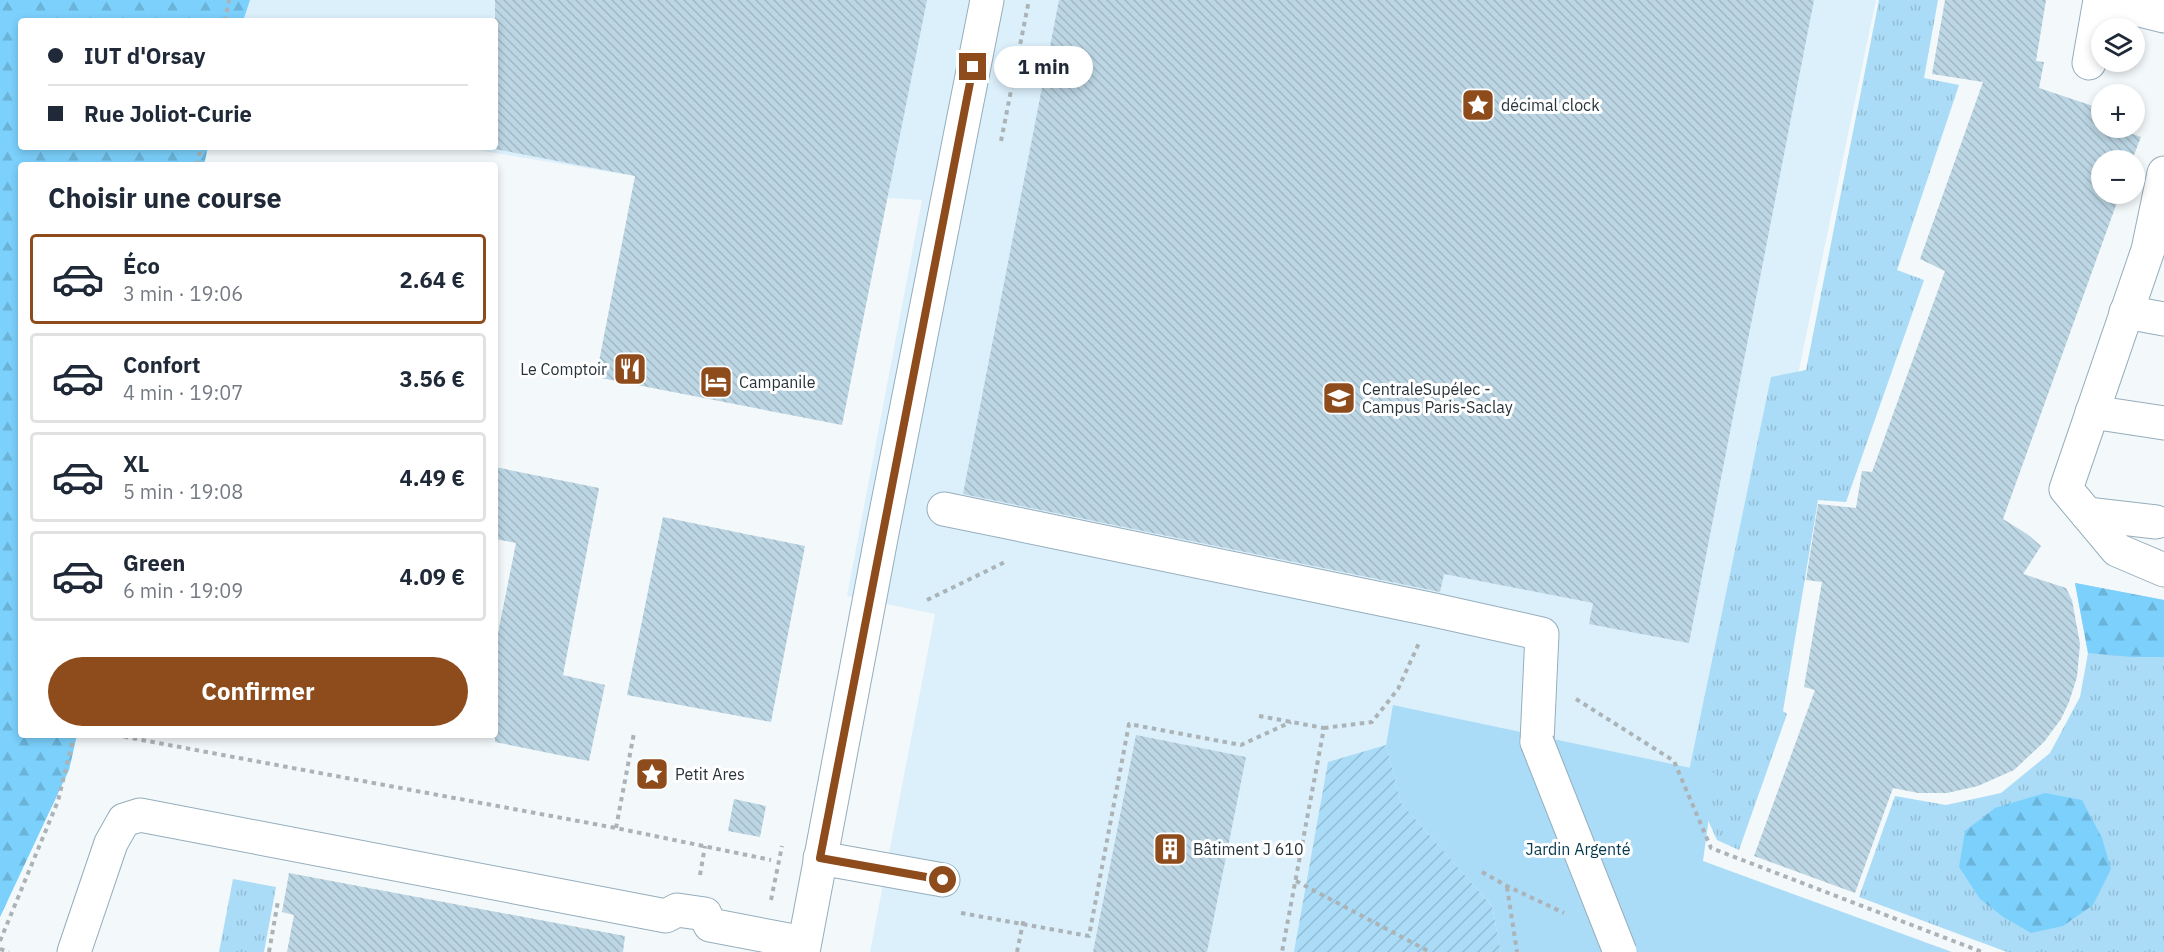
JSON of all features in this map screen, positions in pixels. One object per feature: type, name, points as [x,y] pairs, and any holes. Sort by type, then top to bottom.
[{"type":"street","points":[[74,952],[111,843],[124,820],[141,815],[666,916],[677,910],[705,914],[710,925],[804,948],[950,178],[987,0]]},
{"type":"street","points":[[2089,63],[2100,0],[2164,16]]},
{"type":"street","points":[[2164,173],[2160,208],[2148,250],[2066,489],[2117,550],[2164,570]]},
{"type":"street","points":[[2126,312],[2164,320]]},
{"type":"street","points":[[2092,412],[2164,423]]},
{"type":"street","points":[[944,509],[1542,634],[1537,742],[1620,952]]},
{"type":"street","points":[[2087,514],[2156,522]]},
{"type":"street","points":[[820,858],[943,880]]},
{"type":"path","points":[[226,18],[229,0]]},
{"type":"path","points":[[1020,47],[1029,0]]},
{"type":"path","points":[[927,600],[1010,559]]},
{"type":"path","points":[[1259,716],[1324,728],[1372,722],[1398,689],[1434,610]]},
{"type":"path","points":[[1573,692],[1578,701],[1674,761],[1711,848],[1982,952]]},
{"type":"path","points":[[957,912],[1089,936],[1127,724],[1241,745],[1291,722]]},
{"type":"path","points":[[1282,952],[1324,728]]},
{"type":"path","points":[[616,828],[634,733]]},
{"type":"path","points":[[0,941],[58,801],[73,738]]},
{"type":"path","points":[[131,738],[616,828],[771,860]]},
{"type":"path","points":[[699,878],[705,846]]},
{"type":"path","points":[[1296,881],[1430,952]]},
{"type":"path","points":[[1507,886],[1518,952]]},
{"type":"path","points":[[269,952],[278,901]]},
{"type":"path","points":[[1017,952],[1024,918]]},
{"type":"path","points":[[0,949],[9,952]]},
{"type":"shaded area","name":"CentraleSupélec - Campus Paris-Saclay","points":[[236,0],[1876,0],[1715,773],[1393,705],[1501,952],[870,952],[935,614],[847,596],[922,200],[888,198],[640,153],[635,176],[476,150],[498,150],[498,18],[233,18]]},
{"type":"green space","points":[[0,0],[250,0],[244,18],[18,18],[18,150],[207,150],[205,162],[18,162],[18,738],[76,738],[69,770],[0,917]]},
{"type":"green space","points":[[1879,0],[1938,0],[1924,78],[1959,85],[1897,270],[1924,280],[1846,502],[1818,500],[1783,711],[1787,714],[1739,850],[1717,840],[1702,807],[1683,800],[1771,377],[1806,370]]},
{"type":"green space","points":[[2075,583],[2164,600],[2164,952],[2007,952],[1859,897],[1895,796],[1946,805],[2001,793],[2050,753],[2080,697],[2088,653]]},
{"type":"green space","points":[[2075,583],[2164,600],[2164,657],[2088,653]]},
{"type":"green space","name":"Jardin Argenté","points":[[1393,705],[1715,773],[1703,861],[1952,952],[1501,952],[1492,906],[1401,803],[1386,745]]},
{"type":"green space","points":[[1386,745],[1401,803],[1492,906],[1501,952],[1294,952],[1328,762]]},
{"type":"green space","points":[[2045,793],[2082,800],[2102,838],[2111,869],[2093,905],[2063,926],[2031,933],[2002,916],[1980,899],[1959,867],[1965,831],[1995,808]]},
{"type":"green space","points":[[233,879],[276,887],[264,952],[219,952]]},
{"type":"building","points":[[495,0],[927,0],[842,425],[596,377],[635,176],[498,150],[498,18],[495,18]]},
{"type":"building","name":"CentraleSupélec - Campus Paris-Saclay","points":[[1059,0],[1814,0],[1689,643],[1589,624],[1593,603],[1444,574],[1440,592],[963,494]]},
{"type":"building","points":[[1945,0],[2046,0],[2036,61],[2044,62],[2039,88],[2091,105],[2091,138],[2141,138],[2136,150],[2091,150],[2091,204],[2116,204],[2003,519],[2041,546],[2023,574],[2066,588],[2072,600],[2080,644],[2077,677],[2069,702],[2061,719],[2044,742],[2014,770],[1978,786],[1947,793],[1918,793],[1893,788],[1855,893],[1754,856],[1815,690],[1804,687],[1822,582],[1806,580],[1818,504],[1856,508],[1862,471],[1872,472],[1945,271],[1920,259],[1983,82],[1932,74]]},
{"type":"building","points":[[498,468],[599,488],[563,675],[605,685],[589,761],[495,742],[495,738],[498,738],[498,633],[516,543],[498,540]]},
{"type":"building","points":[[663,517],[805,546],[771,722],[627,695]]},
{"type":"building","name":"Bâtiment J 610","points":[[1136,735],[1246,757],[1207,952],[1093,952]]},
{"type":"building","points":[[734,799],[766,806],[760,837],[728,831]]},
{"type":"building","points":[[289,873],[625,936],[623,952],[287,952],[294,915],[282,912]]},
{"type":"place","name":"décimal clock","points":[[1478,105]]},
{"type":"place","name":"Le Comptoir","points":[[630,369]]},
{"type":"place","name":"Campanile","points":[[716,382]]},
{"type":"place","name":"CentraleSupélec - Campus Paris-Saclay","points":[[1339,398]]},
{"type":"place","name":"Petit Ares","points":[[652,774]]},
{"type":"place","name":"Bâtiment J 610","points":[[1170,849]]},
{"type":"route","points":[[943,880],[820,858],[973,67]]}]
